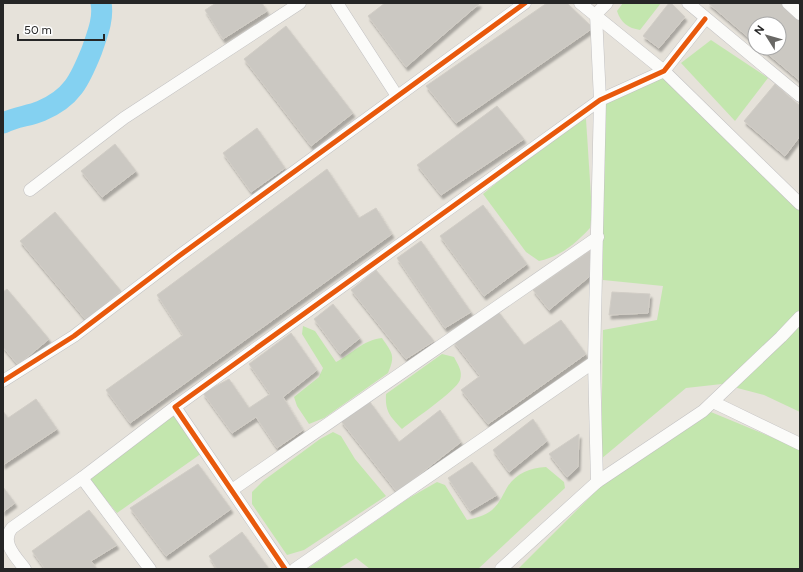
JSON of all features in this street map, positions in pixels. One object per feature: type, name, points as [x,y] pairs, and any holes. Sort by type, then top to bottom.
[{"type":"street","points":[[30,190],[124,118],[300,3]]},
{"type":"street","points":[[337,3],[397,96]]},
{"type":"street","points":[[3,381],[74,336],[179,256],[525,3]]},
{"type":"street","points":[[580,3],[596,14],[664,71],[800,204]]},
{"type":"street","points":[[597,482],[594,362],[600,100],[596,14],[607,3]]},
{"type":"street","points":[[688,3],[705,19],[800,96]]},
{"type":"street","points":[[25,569],[8,544],[8,532],[12,528],[82,478],[176,407],[600,100],[664,71],[705,19]]},
{"type":"street","points":[[232,490],[598,236]]},
{"type":"street","points":[[501,569],[597,482],[703,411],[800,317]]},
{"type":"street","points":[[295,569],[594,362]]},
{"type":"street","points":[[713,402],[800,444]]},
{"type":"street","points":[[176,407],[285,569]]},
{"type":"street","points":[[82,478],[150,569]]},
{"type":"green space","points":[[623,3],[661,3],[640,30],[632,28],[621,19],[617,11]]},
{"type":"green space","points":[[711,40],[768,78],[735,121],[681,63]]},
{"type":"green space","points":[[660,72],[800,207],[800,412],[764,395],[722,384],[686,388],[601,459],[603,330],[657,320],[663,286],[603,280],[599,107]]},
{"type":"green space","points":[[586,119],[592,212],[590,228],[561,253],[539,261],[526,252],[483,194],[518,165],[576,123]]},
{"type":"green space","points":[[303,326],[315,331],[336,362],[363,344],[382,338],[392,354],[392,362],[388,373],[324,418],[309,424],[297,406],[294,397],[319,377],[323,368],[302,334]]},
{"type":"green space","points":[[442,354],[454,357],[460,371],[460,380],[457,385],[443,398],[402,429],[394,421],[387,410],[386,394]]},
{"type":"green space","points":[[706,410],[800,449],[800,569],[518,569],[609,478]]},
{"type":"green space","points":[[174,413],[202,453],[117,513],[88,478]]},
{"type":"green space","points":[[333,432],[341,436],[355,459],[386,496],[304,550],[287,555],[252,504],[252,492],[263,481],[320,439]]},
{"type":"green space","points":[[546,467],[564,482],[565,488],[478,569],[370,569],[356,558],[338,569],[307,569],[409,498],[437,482],[445,485],[467,520],[477,518],[492,510],[515,478],[529,470]]},
{"type":"building","points":[[216,3],[262,3],[267,11],[223,39],[205,10]]},
{"type":"building","points":[[385,3],[479,4],[406,67],[368,16]]},
{"type":"building","points":[[547,3],[567,3],[593,28],[456,123],[426,86]]},
{"type":"building","points":[[669,3],[671,3],[685,17],[659,48],[643,36]]},
{"type":"building","points":[[708,3],[781,3],[800,20],[800,81],[770,56],[787,56],[787,16],[747,16],[747,36]]},
{"type":"building","points":[[286,26],[353,113],[311,146],[244,59]]},
{"type":"building","points":[[775,84],[800,106],[800,136],[785,156],[744,121]]},
{"type":"building","points":[[497,106],[524,139],[441,195],[417,165]]},
{"type":"building","points":[[257,128],[285,168],[251,192],[223,153]]},
{"type":"building","points":[[115,144],[136,171],[102,197],[81,171]]},
{"type":"building","points":[[327,169],[359,218],[376,208],[392,234],[130,423],[106,390],[183,335],[157,295]]},
{"type":"building","points":[[483,205],[527,264],[484,296],[440,236]]},
{"type":"building","points":[[55,212],[121,291],[86,320],[20,241]]},
{"type":"building","points":[[421,241],[471,312],[445,328],[397,258]]},
{"type":"building","points":[[591,250],[589,277],[549,310],[533,290]]},
{"type":"building","points":[[376,270],[434,341],[406,359],[351,290]]},
{"type":"building","points":[[7,289],[49,339],[18,365],[3,347],[3,292]]},
{"type":"building","points":[[612,292],[650,294],[648,313],[609,315]]},
{"type":"building","points":[[333,304],[360,338],[340,354],[314,319]]},
{"type":"building","points":[[497,310],[524,345],[561,320],[586,354],[488,424],[461,390],[480,376],[453,341]]},
{"type":"building","points":[[291,333],[317,370],[283,397],[303,430],[277,448],[256,417],[232,433],[203,393],[229,379],[249,408],[270,394],[249,364]]},
{"type":"building","points":[[36,399],[57,429],[3,465],[3,411],[8,418]]},
{"type":"building","points":[[370,402],[399,442],[440,410],[461,442],[397,492],[341,421]]},
{"type":"building","points":[[533,419],[547,441],[509,472],[493,450]]},
{"type":"building","points":[[579,434],[578,467],[567,477],[549,454]]},
{"type":"building","points":[[472,462],[497,495],[470,511],[448,478]]},
{"type":"building","points":[[198,464],[231,509],[166,556],[130,508]]},
{"type":"building","points":[[3,487],[15,503],[3,512]]},
{"type":"building","points":[[89,510],[117,545],[91,561],[97,569],[45,569],[32,551]]},
{"type":"building","points":[[242,532],[269,569],[217,569],[209,556]]},
{"type":"waterway","points":[[3,123],[12,119],[36,113],[52,106],[68,94],[74,87],[92,50],[100,27],[102,15],[101,3]]},
{"type":"cycle path","points":[[3,381],[74,336],[179,256],[525,3]]},
{"type":"cycle path","points":[[285,569],[175,407],[600,100],[664,71],[705,19]]}]
